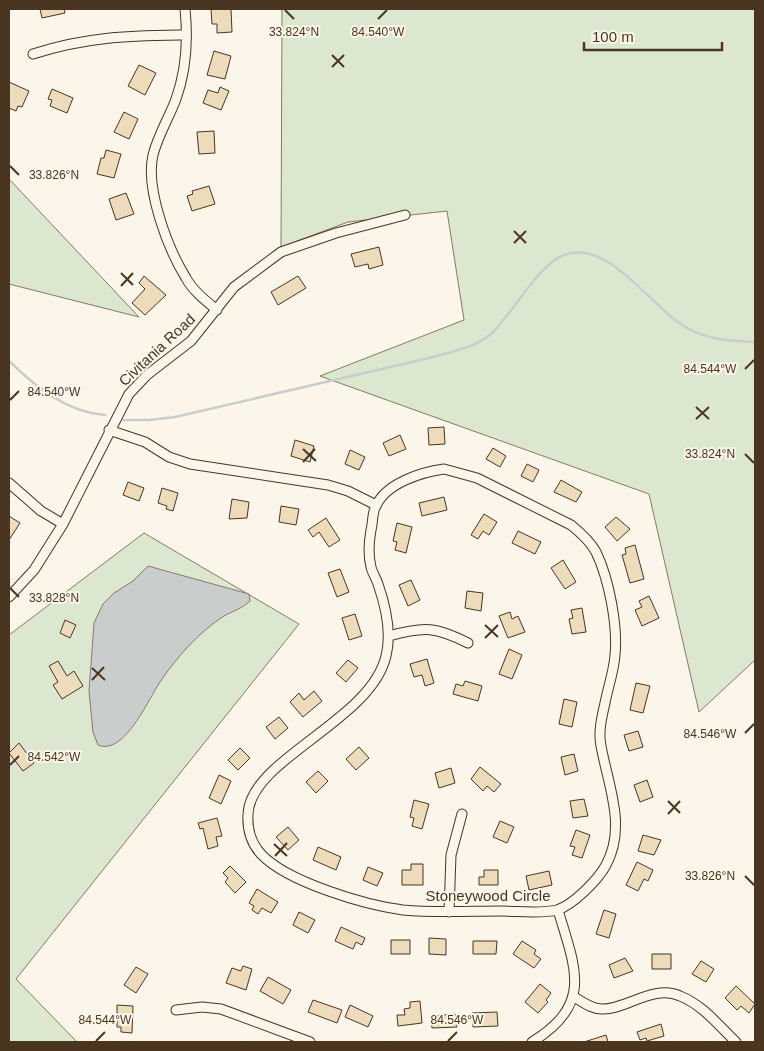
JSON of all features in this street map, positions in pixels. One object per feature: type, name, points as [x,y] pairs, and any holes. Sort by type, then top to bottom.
[{"type":"street","points":[[185,9],[186,35],[182,76],[177,96],[153,156],[152,187],[160,215],[186,278],[218,310]]},
{"type":"street","points":[[33,54],[62,44],[100,37],[186,35]]},
{"type":"street","name":"Civitania Road","points":[[9,597],[34,570],[63,524],[122,404],[136,385],[191,341],[218,310],[234,287],[281,252],[336,233],[405,215]]},
{"type":"street","points":[[109,430],[145,442],[169,457],[190,464],[328,485],[348,491],[376,505]]},
{"type":"street","name":"Stoneywood Circle","points":[[444,469],[477,478],[563,520],[582,534],[596,553],[606,582],[616,635],[614,664],[604,706],[600,734],[612,789],[616,839],[608,862],[592,885],[558,910],[449,912],[404,910],[364,904],[328,892],[271,863],[254,845],[248,826],[248,810],[256,788],[360,699],[376,679],[386,659],[389,636],[384,606],[377,580],[371,567],[369,542],[376,505],[392,488],[414,475],[444,469]]},
{"type":"street","points":[[9,483],[41,511],[63,524]]},
{"type":"street","points":[[389,636],[420,630],[443,630],[468,643]]},
{"type":"street","points":[[449,912],[451,855],[462,814]]},
{"type":"street","points":[[532,1042],[545,1034],[561,1018],[574,997],[576,975],[558,910]]},
{"type":"street","points":[[574,997],[590,1006],[603,1010],[666,992],[679,995],[698,1006],[736,1042]]},
{"type":"street","points":[[176,1010],[202,1007],[221,1008],[310,1042]]},
{"type":"green space","points":[[282,9],[755,9],[755,660],[699,712],[649,494],[320,376],[464,320],[447,211],[348,222],[281,247]]},
{"type":"green space","points":[[9,179],[139,317],[9,284]]},
{"type":"green space","points":[[144,533],[299,624],[16,979],[77,1042],[9,1042],[9,635]]},
{"type":"shaded area","points":[[148,566],[249,594],[250,601],[215,622],[189,646],[166,673],[142,713],[126,735],[108,746],[98,745],[93,732],[89,691],[94,623],[103,604],[114,593],[133,581]]},
{"type":"building","points":[[40,9],[64,9],[65,13],[42,18]]},
{"type":"building","points":[[211,9],[231,9],[232,32],[217,33],[217,24],[212,24]]},
{"type":"building","points":[[214,51],[231,56],[225,79],[207,75]]},
{"type":"building","points":[[139,65],[156,73],[145,95],[128,86]]},
{"type":"building","points":[[9,82],[29,91],[22,107],[18,106],[16,111],[9,108]]},
{"type":"building","points":[[220,87],[229,91],[221,110],[203,103],[208,90],[218,93]]},
{"type":"building","points":[[52,89],[73,98],[67,113],[50,106],[52,100],[48,99]]},
{"type":"building","points":[[124,112],[138,119],[129,139],[114,132]]},
{"type":"building","points":[[214,131],[215,153],[199,154],[197,132]]},
{"type":"building","points":[[106,150],[121,154],[114,178],[97,174],[101,158],[104,158]]},
{"type":"building","points":[[209,186],[215,204],[192,211],[187,196],[193,194],[192,191]]},
{"type":"building","points":[[126,193],[134,214],[116,220],[109,199]]},
{"type":"building","points":[[379,247],[383,265],[369,269],[368,264],[355,267],[351,254]]},
{"type":"building","points":[[144,276],[166,295],[145,315],[132,303],[145,289],[139,283]]},
{"type":"building","points":[[298,276],[306,288],[278,305],[271,292]]},
{"type":"building","points":[[444,427],[445,444],[429,445],[428,428]]},
{"type":"building","points":[[400,435],[406,449],[389,456],[383,443]]},
{"type":"building","points":[[295,440],[314,446],[310,462],[291,456]]},
{"type":"building","points":[[493,448],[506,456],[500,467],[486,459]]},
{"type":"building","points":[[350,450],[365,457],[359,470],[345,464]]},
{"type":"building","points":[[527,464],[539,470],[533,482],[521,476]]},
{"type":"building","points":[[561,480],[582,492],[576,502],[554,492]]},
{"type":"building","points":[[128,482],[144,488],[139,501],[123,495]]},
{"type":"building","points":[[162,488],[178,493],[173,511],[166,509],[167,506],[158,503]]},
{"type":"building","points":[[444,497],[447,510],[422,516],[419,503]]},
{"type":"building","points":[[232,499],[249,502],[247,518],[229,519]]},
{"type":"building","points":[[281,506],[299,509],[296,525],[279,522]]},
{"type":"building","points":[[484,514],[497,522],[489,535],[483,531],[478,539],[471,535]]},
{"type":"building","points":[[9,516],[20,523],[9,540]]},
{"type":"building","points":[[616,517],[630,529],[617,541],[605,527]]},
{"type":"building","points":[[326,518],[340,540],[329,547],[319,532],[313,537],[308,530]]},
{"type":"building","points":[[397,523],[412,527],[406,553],[395,550],[397,542],[393,541]]},
{"type":"building","points":[[518,531],[541,542],[535,554],[512,543]]},
{"type":"building","points":[[635,545],[644,579],[630,583],[622,555],[626,554],[625,548]]},
{"type":"building","points":[[563,560],[576,582],[565,589],[551,568]]},
{"type":"building","points":[[340,569],[349,592],[337,597],[328,573]]},
{"type":"building","points":[[411,580],[420,600],[408,606],[399,585]]},
{"type":"building","points":[[467,591],[483,593],[481,611],[465,608]]},
{"type":"building","points":[[649,596],[659,618],[642,626],[635,610],[642,607],[639,601]]},
{"type":"building","points":[[582,608],[586,632],[572,634],[569,619],[573,618],[571,610]]},
{"type":"building","points":[[510,612],[512,619],[518,616],[525,632],[508,638],[499,616]]},
{"type":"building","points":[[355,614],[362,636],[349,640],[342,618]]},
{"type":"building","points":[[65,620],[76,625],[70,638],[60,633]]},
{"type":"building","points":[[509,649],[522,655],[512,679],[499,674]]},
{"type":"building","points":[[427,659],[434,683],[425,686],[422,675],[414,677],[410,664]]},
{"type":"building","points":[[348,660],[358,668],[346,682],[336,673]]},
{"type":"building","points":[[58,661],[67,676],[74,671],[83,686],[62,699],[53,685],[58,682],[49,666]]},
{"type":"building","points":[[465,681],[482,686],[478,701],[453,694],[456,684],[463,686]]},
{"type":"building","points":[[636,683],[650,686],[643,713],[630,710]]},
{"type":"building","points":[[314,691],[322,701],[303,717],[290,702],[299,693],[304,700]]},
{"type":"building","points":[[564,699],[577,702],[572,727],[559,724]]},
{"type":"building","points":[[279,717],[288,728],[275,739],[266,727]]},
{"type":"building","points":[[638,731],[643,747],[629,751],[624,735]]},
{"type":"building","points":[[19,743],[34,763],[23,771],[9,753]]},
{"type":"building","points":[[359,747],[369,758],[356,770],[346,759]]},
{"type":"building","points":[[240,748],[250,758],[238,770],[228,760]]},
{"type":"building","points":[[574,754],[578,771],[565,775],[561,757]]},
{"type":"building","points":[[480,767],[501,784],[494,792],[487,786],[483,791],[471,779]]},
{"type":"building","points":[[451,768],[455,783],[439,788],[435,773]]},
{"type":"building","points":[[318,771],[328,781],[316,793],[306,782]]},
{"type":"building","points":[[219,775],[231,781],[221,804],[209,798]]},
{"type":"building","points":[[647,780],[653,797],[640,802],[634,785]]},
{"type":"building","points":[[584,799],[588,816],[573,818],[570,801]]},
{"type":"building","points":[[414,800],[429,804],[422,829],[412,826],[414,818],[410,817]]},
{"type":"building","points":[[217,818],[222,836],[216,837],[218,846],[208,849],[203,828],[200,829],[198,823]]},
{"type":"building","points":[[500,821],[514,827],[507,843],[493,837]]},
{"type":"building","points":[[288,827],[299,840],[288,850],[276,837]]},
{"type":"building","points":[[576,830],[590,835],[582,858],[572,855],[575,847],[570,846]]},
{"type":"building","points":[[643,835],[661,840],[654,855],[638,851]]},
{"type":"building","points":[[318,847],[341,857],[336,870],[313,860]]},
{"type":"building","points":[[637,862],[653,870],[648,881],[644,879],[638,891],[626,885]]},
{"type":"building","points":[[411,864],[423,864],[423,885],[402,885],[402,870],[411,870]]},
{"type":"building","points":[[230,866],[246,882],[235,893],[225,882],[228,878],[223,873]]},
{"type":"building","points":[[368,867],[383,873],[377,886],[363,880]]},
{"type":"building","points":[[484,870],[498,870],[498,885],[479,885],[479,877],[484,877]]},
{"type":"building","points":[[549,871],[552,885],[529,890],[526,876]]},
{"type":"building","points":[[257,889],[278,902],[271,913],[262,908],[258,914],[252,910],[254,906],[249,903]]},
{"type":"building","points":[[604,910],[616,914],[609,938],[596,934]]},
{"type":"building","points":[[299,912],[315,920],[308,933],[293,925]]},
{"type":"building","points":[[341,927],[365,938],[362,945],[356,942],[353,949],[335,941]]},
{"type":"building","points":[[429,938],[446,939],[446,955],[429,954]]},
{"type":"building","points":[[391,940],[410,940],[410,954],[391,954]]},
{"type":"building","points":[[473,941],[497,941],[496,954],[473,954]]},
{"type":"building","points":[[522,941],[536,950],[534,954],[541,959],[534,968],[513,954]]},
{"type":"building","points":[[652,954],[671,954],[671,969],[652,969]]},
{"type":"building","points":[[625,958],[633,971],[614,978],[609,965]]},
{"type":"building","points":[[701,961],[714,969],[706,982],[692,974]]},
{"type":"building","points":[[243,966],[252,969],[246,990],[226,983],[232,968],[241,971]]},
{"type":"building","points":[[136,967],[148,974],[136,993],[124,985]]},
{"type":"building","points":[[268,977],[291,990],[283,1004],[260,991]]},
{"type":"building","points":[[540,984],[551,993],[546,1000],[548,1002],[538,1013],[525,1002]]},
{"type":"building","points":[[736,986],[755,1004],[749,1013],[741,1006],[737,1010],[725,998]]},
{"type":"building","points":[[313,1000],[342,1010],[337,1023],[308,1012]]},
{"type":"building","points":[[420,1001],[422,1023],[398,1026],[397,1015],[405,1015],[404,1009],[410,1008],[410,1002]]},
{"type":"building","points":[[117,1005],[133,1006],[132,1033],[121,1032],[121,1027],[117,1027]]},
{"type":"building","points":[[350,1005],[373,1016],[368,1027],[345,1017]]},
{"type":"building","points":[[497,1012],[498,1026],[473,1027],[472,1013]]},
{"type":"building","points":[[455,1014],[457,1027],[432,1028],[431,1016]]},
{"type":"building","points":[[661,1024],[664,1036],[647,1041],[646,1038],[640,1040],[637,1032]]},
{"type":"building","points":[[606,1035],[608,1042],[584,1042]]},
{"type":"waterway","points":[[121,420],[149,420],[175,417],[429,358],[470,346],[492,333],[547,266],[567,254],[584,253],[600,258],[616,267],[675,320],[697,333],[721,339],[755,342]]},
{"type":"waterway","points":[[9,361],[52,397],[77,409],[105,415]]}]
